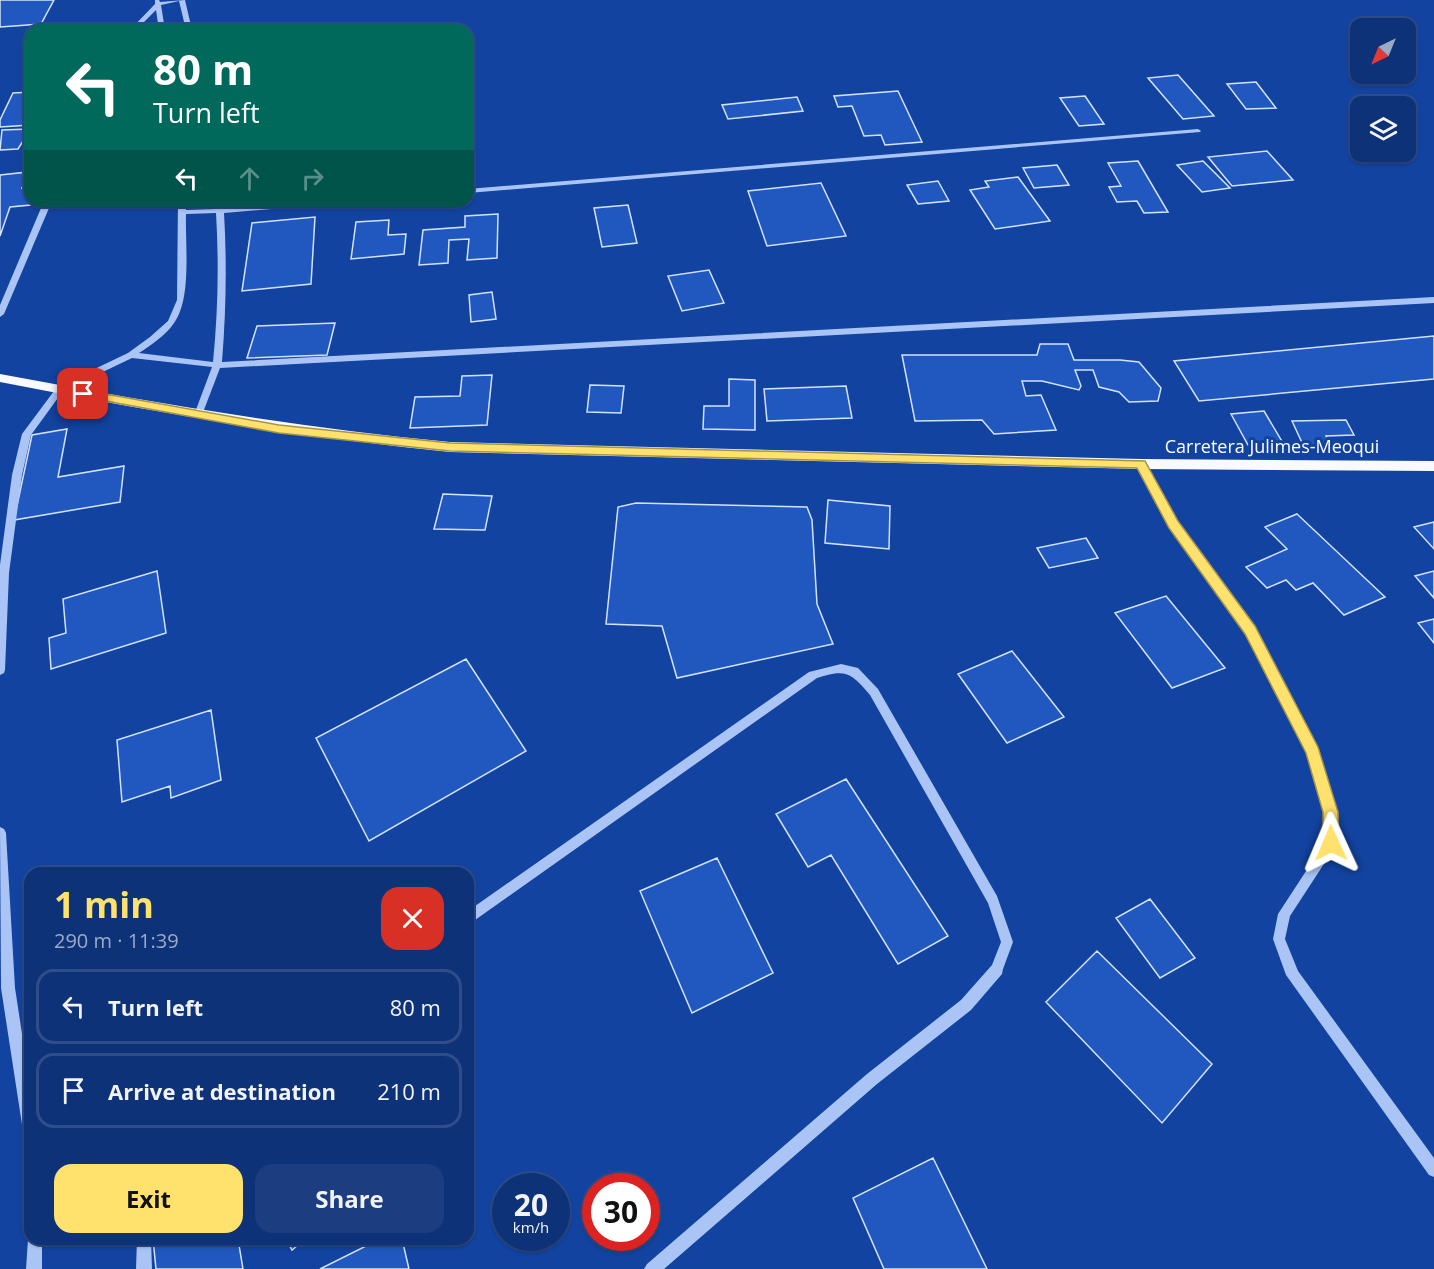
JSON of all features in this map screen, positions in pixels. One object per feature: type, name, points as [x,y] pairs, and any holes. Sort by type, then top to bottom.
[{"type":"main road","name":"Carretera Julimes-Meoqui","points":[[0,378],[279,429],[450,447],[1141,464],[1434,466]]},
{"type":"street","points":[[138,24],[157,2],[180,0],[187,24]]},
{"type":"street","points":[[157,2],[161,24]]},
{"type":"street","points":[[474,191],[1198,131]]},
{"type":"street","points":[[0,314],[45,207]]},
{"type":"street","points":[[0,670],[4,573],[18,475],[27,434],[60,389],[131,354],[153,339],[171,322],[181,300],[182,207]]},
{"type":"street","points":[[198,415],[217,365],[222,305],[220,207]]},
{"type":"street","points":[[182,212],[270,207]]},
{"type":"street","points":[[131,354],[217,365],[1434,300]]},
{"type":"street","points":[[1141,464],[1174,525],[1250,630],[1313,752],[1330,812],[1331,843],[1284,914],[1279,939],[1293,975],[1434,1170]]},
{"type":"street","points":[[474,915],[813,675],[839,667],[860,674],[874,692],[993,900],[1007,942],[997,969],[966,1005],[872,1079],[652,1269]]},
{"type":"street","points":[[0,833],[4,990],[24,1098]]},
{"type":"street","points":[[34,1269],[35,1245]]},
{"type":"street","points":[[144,1245],[144,1269]]},
{"type":"building","points":[[0,0],[54,0],[41,24],[0,27]]},
{"type":"building","points":[[1178,75],[1214,116],[1183,119],[1148,78]]},
{"type":"building","points":[[1256,82],[1276,108],[1246,109],[1227,84]]},
{"type":"building","points":[[898,91],[922,142],[885,145],[881,135],[864,136],[852,106],[838,107],[834,96]]},
{"type":"building","points":[[24,92],[24,125],[0,127],[0,120],[13,93]]},
{"type":"building","points":[[1085,96],[1104,124],[1079,126],[1060,98]]},
{"type":"building","points":[[797,97],[803,111],[728,119],[722,105]]},
{"type":"building","points":[[24,129],[24,141],[18,149],[0,150],[2,130]]},
{"type":"building","points":[[1267,151],[1293,180],[1232,186],[1208,157]]},
{"type":"building","points":[[1138,161],[1168,212],[1144,213],[1137,201],[1117,202],[1109,187],[1121,186],[1108,163]]},
{"type":"building","points":[[1203,161],[1230,188],[1202,192],[1177,165]]},
{"type":"building","points":[[1057,165],[1069,185],[1034,188],[1023,168]]},
{"type":"building","points":[[24,172],[22,188],[24,188],[24,206],[10,207],[0,236],[0,175]]},
{"type":"building","points":[[1018,177],[1050,221],[995,229],[970,190],[989,187],[985,181]]},
{"type":"building","points":[[938,181],[949,201],[918,204],[907,185]]},
{"type":"building","points":[[821,183],[846,236],[767,246],[748,191]]},
{"type":"building","points":[[628,205],[637,243],[602,247],[594,208]]},
{"type":"building","points":[[498,214],[497,258],[467,260],[469,239],[449,240],[448,263],[419,265],[423,230],[465,227],[465,216]]},
{"type":"building","points":[[315,217],[311,284],[242,291],[252,223]]},
{"type":"building","points":[[389,220],[388,235],[406,234],[404,254],[351,259],[356,222]]},
{"type":"building","points":[[709,270],[724,303],[682,311],[668,276]]},
{"type":"building","points":[[492,292],[496,319],[471,322],[469,295]]},
{"type":"building","points":[[335,323],[327,355],[247,358],[257,326]]},
{"type":"building","points":[[1434,336],[1434,379],[1199,401],[1174,361]]},
{"type":"building","points":[[1040,344],[1068,344],[1074,360],[1139,362],[1161,388],[1158,401],[1129,402],[1119,392],[1099,387],[1093,370],[1075,370],[1081,386],[1079,390],[1042,381],[1022,381],[1026,396],[1041,395],[1056,430],[994,434],[982,420],[915,421],[902,355],[1037,355]]},
{"type":"building","points":[[492,375],[487,425],[410,428],[415,397],[460,396],[462,376]]},
{"type":"building","points":[[729,379],[755,380],[755,430],[703,429],[704,406],[729,406]]},
{"type":"building","points":[[590,385],[624,386],[621,413],[587,412]]},
{"type":"building","points":[[846,386],[852,418],[767,421],[764,389]]},
{"type":"building","points":[[1264,411],[1283,443],[1248,445],[1231,414]]},
{"type":"building","points":[[1346,420],[1354,435],[1326,436],[1331,446],[1304,447],[1292,421]]},
{"type":"building","points":[[67,429],[58,477],[124,466],[120,502],[14,520],[32,435]]},
{"type":"building","points":[[443,494],[492,496],[485,530],[434,529]]},
{"type":"building","points":[[828,500],[890,506],[889,549],[825,543]]},
{"type":"building","points":[[636,503],[807,507],[812,520],[817,604],[833,644],[677,678],[662,626],[606,624],[618,507]]},
{"type":"building","points":[[1297,514],[1385,597],[1344,615],[1313,583],[1296,590],[1286,580],[1267,588],[1246,567],[1287,549],[1265,527]]},
{"type":"building","points":[[1434,522],[1434,549],[1414,527]]},
{"type":"building","points":[[1086,538],[1098,558],[1049,568],[1037,548]]},
{"type":"building","points":[[157,571],[166,633],[51,669],[49,638],[66,633],[63,599]]},
{"type":"building","points":[[1434,571],[1434,598],[1415,576]]},
{"type":"building","points":[[1166,596],[1225,668],[1172,688],[1115,613]]},
{"type":"building","points":[[1434,619],[1434,643],[1418,623]]},
{"type":"building","points":[[1012,651],[1064,717],[1007,743],[958,674]]},
{"type":"building","points":[[466,659],[526,751],[369,841],[316,738]]},
{"type":"building","points":[[211,710],[221,780],[171,798],[170,786],[122,802],[117,740]]},
{"type":"building","points":[[846,779],[948,936],[898,964],[831,855],[808,867],[776,814]]},
{"type":"building","points":[[717,858],[773,973],[692,1013],[640,891]]},
{"type":"building","points":[[1150,899],[1195,958],[1160,978],[1116,918]]},
{"type":"building","points":[[1097,951],[1212,1064],[1162,1123],[1046,1002]]},
{"type":"building","points":[[933,1158],[987,1269],[884,1269],[853,1198]]},
{"type":"building","points":[[154,1245],[239,1245],[243,1269],[156,1269]]},
{"type":"building","points":[[368,1245],[403,1245],[409,1269],[320,1269]]},
{"type":"route","points":[[83,394],[279,429],[374,441],[450,447],[571,452],[822,455],[1141,464],[1174,525],[1250,630],[1313,752],[1330,812],[1331,843]]}]
